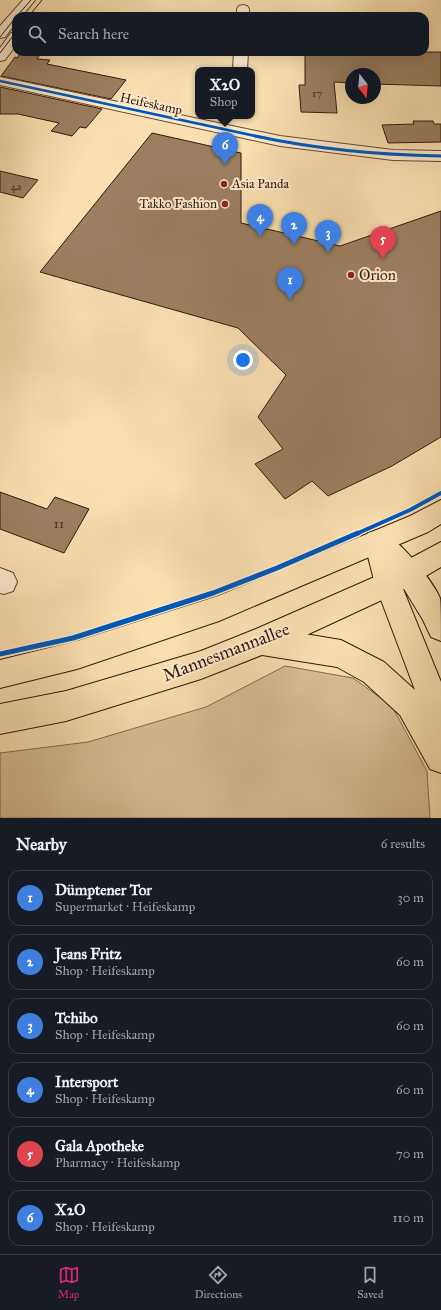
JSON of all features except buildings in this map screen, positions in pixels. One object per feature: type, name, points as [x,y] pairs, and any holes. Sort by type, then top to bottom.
[{"type":"main road","points":[[0,674],[77,655],[219,608],[419,524],[441,511]]},
{"type":"main road","points":[[378,540],[398,579],[441,729]]},
{"type":"main road","name":"Mannesmannallee","points":[[0,719],[74,703],[201,665],[262,641],[398,579],[441,554]]},
{"type":"main road","points":[[398,579],[433,611],[441,628]]},
{"type":"main road","points":[[262,641],[341,654],[374,672],[410,705],[441,758]]},
{"type":"street","points":[[27,12],[35,5]]},
{"type":"street","points":[[0,34],[12,24]]},
{"type":"street","points":[[0,57],[12,41]]},
{"type":"street","points":[[240,67],[241,56]]},
{"type":"street","name":"Heifeskamp","points":[[0,81],[280,141],[393,155],[441,156]]},
{"type":"street","points":[[228,130],[237,119]]},
{"type":"shaded area","points":[[285,666],[353,678],[392,706],[427,771],[430,818],[0,818],[0,753],[88,742],[206,707]]},
{"type":"tram line","points":[[20,12],[31,0]]},
{"type":"tram line","points":[[32,12],[42,0]]},
{"type":"tram line","points":[[0,37],[12,22]]},
{"type":"tram line","points":[[0,53],[12,37]]},
{"type":"cycle path","points":[[0,81],[280,141],[393,155],[441,156]]},
{"type":"cycle path","points":[[0,654],[73,638],[213,593],[277,568],[410,510],[441,493]]},
{"type":"place","name":"X2O","points":[[225,165]]},
{"type":"place","name":"Asia Panda","points":[[224,184]]},
{"type":"place","name":"Takko Fashion","points":[[225,204]]},
{"type":"place","name":"Intersport","points":[[260,237]]},
{"type":"place","name":"Jeans Fritz","points":[[294,245]]},
{"type":"place","name":"Tchibo","points":[[328,253]]},
{"type":"place","name":"Gala Apotheke","points":[[383,259]]},
{"type":"place","name":"Orion","points":[[351,275]]},
{"type":"place","name":"Dümptener Tor","points":[[290,300]]}]
